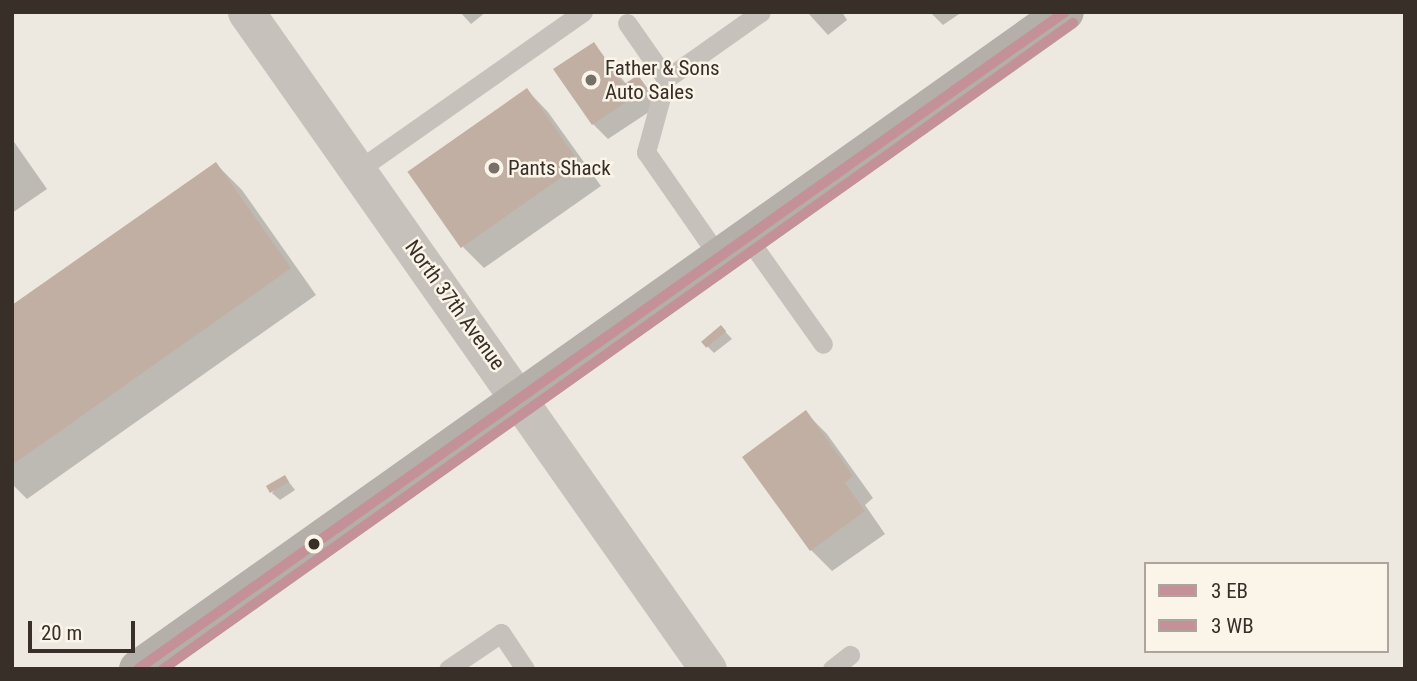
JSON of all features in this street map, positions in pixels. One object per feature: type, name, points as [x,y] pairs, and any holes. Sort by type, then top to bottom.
[{"type":"main road","points":[[138,669],[1065,12]]},
{"type":"street","name":"North 37th Avenue","points":[[246,12],[521,398],[708,669]]},
{"type":"lane","points":[[358,170],[583,12]]},
{"type":"lane","points":[[761,12],[666,79],[646,152],[823,344]]},
{"type":"lane","points":[[627,23],[666,79]]},
{"type":"lane","points":[[448,669],[501,633],[525,669]]},
{"type":"lane","points":[[832,669],[849,656]]},
{"type":"building","name":"Father & Sons Auto Sales","points":[[594,42],[623,85],[638,75],[647,88],[592,125],[553,69]]},
{"type":"building","name":"Pants Shack","points":[[527,88],[580,164],[461,248],[407,172]]},
{"type":"building","points":[[216,162],[291,268],[12,465],[12,305]]},
{"type":"building","points":[[721,325],[726,331],[706,348],[701,342]]},
{"type":"building","points":[[806,410],[853,476],[845,483],[865,511],[810,551],[742,457]]},
{"type":"building","points":[[285,475],[289,482],[270,493],[266,486]]},
{"type":"transit line","points":[[138,669],[1065,12]]},
{"type":"transit line","points":[[163,669],[1073,23]]},
{"type":"place","name":"Father & Sons Auto Sales","points":[[591,80]]},
{"type":"place","name":"Pants Shack","points":[[494,168]]}]
